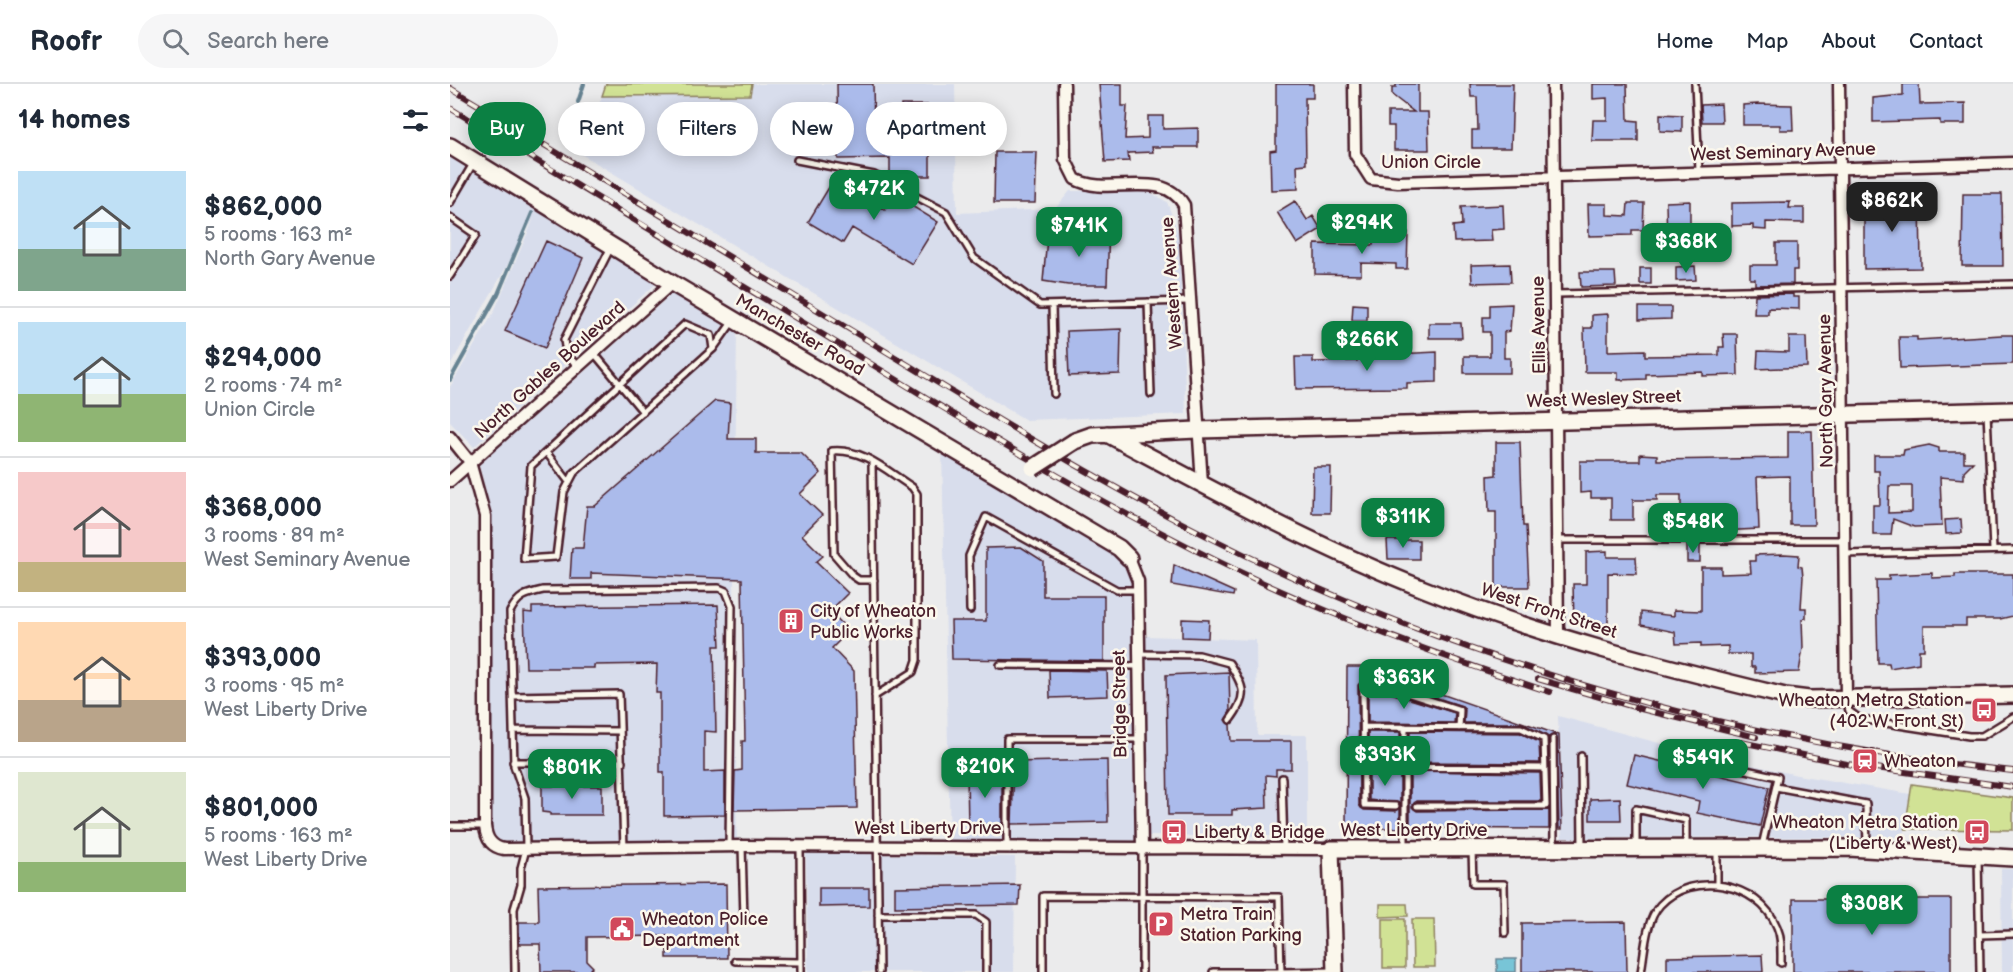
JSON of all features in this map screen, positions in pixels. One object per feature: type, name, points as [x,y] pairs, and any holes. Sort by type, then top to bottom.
[{"type":"street","name":"Western Avenue","points":[[1064,84],[1065,159],[1075,179],[1098,187],[1158,186],[1173,192],[1179,198],[1185,213],[1197,430]]},
{"type":"street","name":"Union Circle","points":[[1354,84],[1355,154],[1371,179],[1398,182],[1554,176]]},
{"type":"street","name":"Ellis Avenue","points":[[1554,84],[1558,637]]},
{"type":"street","name":"North Gary Avenue","points":[[1839,84],[1846,698]]},
{"type":"street","name":"Manchester Road","points":[[450,146],[672,283],[1018,486],[1119,548],[1129,558]]},
{"type":"street","name":"West Seminary Avenue","points":[[1554,176],[1840,166],[2013,163]]},
{"type":"street","name":"North Gables Boulevard","points":[[450,481],[672,283]]},
{"type":"street","name":"West Wesley Street","points":[[1107,434],[1844,412],[2013,410]]},
{"type":"street","points":[[1197,430],[1202,484]]},
{"type":"street","points":[[1018,486],[1033,468],[1075,441],[1107,434]]},
{"type":"street","name":"West Front Street","points":[[1107,434],[1302,536],[1425,590],[1558,637],[1785,696],[1846,698],[2013,695]]},
{"type":"street","points":[[450,437],[471,462],[485,516],[485,826]]},
{"type":"street","name":"Bridge Street","points":[[1129,558],[1136,572],[1138,590],[1142,850]]},
{"type":"street","name":"West Liberty Drive","points":[[485,826],[492,844],[504,849],[742,846],[1142,850],[1867,848],[2013,858]]},
{"type":"street","points":[[1331,849],[1335,971]]},
{"type":"lane","points":[[1695,84],[1699,171]]},
{"type":"lane","points":[[797,160],[874,175],[946,212],[974,258],[1040,304],[1190,301]]},
{"type":"lane","points":[[450,203],[474,161]]},
{"type":"lane","points":[[450,217],[476,235],[450,276]]},
{"type":"lane","points":[[578,366],[566,353],[564,340],[612,245]]},
{"type":"lane","points":[[1555,294],[2013,284]]},
{"type":"lane","points":[[1148,302],[1150,394]]},
{"type":"lane","points":[[1052,304],[1054,394]]},
{"type":"lane","points":[[713,349],[711,335],[685,324],[531,466],[524,559],[556,557],[564,492],[574,473],[713,349],[734,320]]},
{"type":"lane","points":[[594,353],[643,412]]},
{"type":"lane","points":[[1987,411],[1993,550]]},
{"type":"lane","points":[[874,580],[860,580],[853,576],[834,554],[832,451],[850,451],[864,455],[912,487],[917,494],[917,660],[913,672],[875,696]]},
{"type":"lane","points":[[546,452],[569,482]]},
{"type":"lane","points":[[872,462],[879,972]]},
{"type":"lane","points":[[970,610],[969,556],[986,517],[1117,590],[1138,590]]},
{"type":"lane","points":[[1557,540],[1844,540]]},
{"type":"lane","points":[[1844,554],[2013,550]]},
{"type":"lane","points":[[515,972],[514,909],[521,885],[521,868],[526,849],[525,798],[513,762],[510,612],[516,599],[524,594],[543,590],[719,588],[726,591],[732,606],[729,847]]},
{"type":"lane","points":[[1139,654],[1199,655],[1229,663],[1241,682],[1242,704],[1230,720]]},
{"type":"lane","points":[[1000,665],[1139,666]]},
{"type":"lane","points":[[1396,806],[1364,805],[1363,686],[1385,686],[1460,710],[1459,728]]},
{"type":"lane","points":[[512,696],[619,694],[624,848]]},
{"type":"lane","points":[[1846,698],[1849,711],[1860,719],[1969,736],[1982,736],[2013,717]]},
{"type":"lane","points":[[1364,727],[1521,728],[1544,739],[1546,806],[1417,806]]},
{"type":"lane","points":[[1405,727],[1405,850]]},
{"type":"lane","points":[[513,730],[620,731]]},
{"type":"lane","points":[[1007,847],[1007,739],[1140,739]]},
{"type":"lane","points":[[1553,739],[1554,849]]},
{"type":"lane","points":[[1679,755],[1778,777],[1762,848]]},
{"type":"lane","points":[[1581,756],[1582,849]]},
{"type":"lane","points":[[513,762],[622,762]]},
{"type":"lane","points":[[1364,766],[1544,768]]},
{"type":"lane","points":[[1282,778],[1284,850]]},
{"type":"lane","points":[[1776,787],[1866,804],[1867,848]]},
{"type":"lane","points":[[1636,849],[1636,808],[1686,820],[1686,849]]},
{"type":"lane","points":[[450,826],[485,826]]},
{"type":"lane","points":[[742,846],[744,919]]},
{"type":"lane","points":[[800,847],[801,972]]},
{"type":"lane","points":[[1717,848],[1717,884]]},
{"type":"lane","points":[[1142,850],[1142,972]]},
{"type":"lane","points":[[1472,850],[1473,884],[1504,884],[1505,933]]},
{"type":"lane","points":[[1978,857],[1980,972]]},
{"type":"lane","points":[[1641,972],[1649,927],[1659,906],[1684,889],[1717,884],[1754,898],[1772,916],[1780,937],[1781,963]]},
{"type":"lane","points":[[1043,972],[1043,896],[1279,897],[1281,972]]},
{"type":"lane","points":[[878,915],[976,915],[986,922],[986,972]]},
{"type":"lane","points":[[1980,935],[2013,934]]},
{"type":"lane","points":[[735,961],[801,962]]},
{"type":"lane","points":[[1213,972],[1335,971]]},
{"type":"shaded area","points":[[752,84],[955,84],[955,102],[866,102],[866,156],[956,156],[957,213],[1055,209],[1070,191],[1148,191],[1167,202],[1179,235],[1186,414],[1026,420],[584,156],[645,156],[645,102],[600,102],[602,96],[749,95]]},
{"type":"shaded area","points":[[450,155],[658,282],[474,447],[450,422],[450,387],[494,312],[534,218],[450,366]]},
{"type":"shaded area","points":[[674,292],[737,329],[734,579],[737,851],[490,851],[492,515],[479,465]]},
{"type":"shaded area","points":[[942,448],[1115,551],[1132,575],[1137,846],[950,845]]},
{"type":"shaded area","points":[[1146,636],[1256,640],[1257,735],[1307,735],[1307,836],[1148,836]]},
{"type":"shaded area","points":[[1558,716],[1685,750],[1797,775],[1910,794],[1903,837],[1562,838]]},
{"type":"shaded area","points":[[806,853],[1015,857],[1014,972],[808,972]]},
{"type":"shaded area","points":[[2001,869],[2013,869],[2013,972],[2002,972]]},
{"type":"green space","points":[[606,84],[752,84],[750,95],[602,96]]},
{"type":"green space","points":[[1912,784],[2013,798],[2013,830],[1905,829]]},
{"type":"green space","points":[[1380,904],[1407,904],[1408,916],[1380,917]]},
{"type":"green space","points":[[1383,919],[1405,919],[1405,968],[1383,968]]},
{"type":"green space","points":[[1412,919],[1434,919],[1435,967],[1413,967]]},
{"type":"water","points":[[1497,959],[1516,959],[1516,972],[1497,972]]},
{"type":"building","points":[[837,84],[873,84],[873,102],[866,102],[866,156],[930,156],[930,176],[890,176],[890,158],[838,159],[838,156],[854,156],[854,102],[837,102]]},
{"type":"building","points":[[1099,84],[1122,84],[1122,106],[1127,106],[1125,139],[1148,138],[1148,116],[1163,116],[1163,129],[1198,128],[1198,147],[1152,147],[1153,152],[1128,153],[1129,161],[1105,162]]},
{"type":"building","points":[[1276,84],[1313,84],[1313,98],[1305,98],[1306,164],[1297,165],[1298,189],[1271,190],[1270,151],[1276,150]]},
{"type":"building","points":[[1396,84],[1418,84],[1418,112],[1428,112],[1429,150],[1394,150],[1394,126],[1388,126],[1388,112],[1414,112],[1392,95],[1392,87],[1396,87]]},
{"type":"building","points":[[1470,84],[1513,84],[1511,148],[1472,148],[1472,130],[1478,130],[1477,97],[1471,97]]},
{"type":"building","points":[[1593,84],[1627,84],[1628,120],[1638,121],[1638,141],[1592,141],[1593,120],[1607,120],[1607,98],[1593,99]]},
{"type":"building","points":[[1903,84],[1919,84],[1920,104],[1965,103],[1965,124],[1940,124],[1940,120],[1873,122],[1873,98],[1903,95]]},
{"type":"building","points":[[1721,104],[1722,122],[1702,122],[1701,105]]},
{"type":"building","points":[[1743,105],[1792,105],[1793,130],[1780,130],[1780,125],[1743,125]]},
{"type":"building","points":[[1660,114],[1682,115],[1682,132],[1660,131]]},
{"type":"building","points":[[1007,152],[1037,152],[1035,203],[994,203],[995,156],[1007,156]]},
{"type":"building","points":[[834,179],[885,210],[894,195],[938,222],[912,264],[852,228],[843,243],[808,222]]},
{"type":"building","points":[[1963,194],[2002,194],[2003,266],[1962,266]]},
{"type":"building","points":[[1920,196],[1921,268],[1864,269],[1864,197]]},
{"type":"building","points":[[1295,201],[1307,220],[1313,216],[1321,229],[1297,244],[1277,212]]},
{"type":"building","points":[[1690,201],[1690,223],[1686,223],[1686,244],[1667,244],[1666,202]]},
{"type":"building","points":[[1790,202],[1789,208],[1804,208],[1804,223],[1766,222],[1766,230],[1753,229],[1753,225],[1732,226],[1732,203]]},
{"type":"building","points":[[1628,203],[1644,203],[1643,230],[1632,230],[1632,235],[1589,236],[1588,204],[1607,204],[1607,215],[1627,216]]},
{"type":"building","points":[[1503,205],[1504,229],[1491,230],[1492,241],[1454,242],[1453,226],[1462,225],[1461,207]]},
{"type":"building","points":[[1075,224],[1109,226],[1107,285],[1068,285],[1043,281],[1047,238],[1075,241]]},
{"type":"building","points":[[1393,232],[1408,232],[1407,269],[1396,269],[1396,264],[1361,263],[1361,275],[1315,274],[1315,244],[1373,245],[1373,236],[1393,236]]},
{"type":"building","points":[[546,241],[583,258],[545,348],[505,331]]},
{"type":"building","points":[[1776,243],[1797,243],[1797,270],[1793,270],[1793,284],[1755,285],[1755,279],[1750,279],[1750,265],[1776,265]]},
{"type":"building","points":[[1510,264],[1511,282],[1472,283],[1471,265]]},
{"type":"building","points":[[1695,266],[1696,280],[1676,281],[1676,267]]},
{"type":"building","points":[[1640,268],[1651,268],[1651,284],[1640,284]]},
{"type":"building","points":[[1580,272],[1615,272],[1616,286],[1581,287]]},
{"type":"building","points":[[1793,294],[1793,297],[1799,297],[1799,309],[1768,308],[1768,314],[1754,314],[1755,295]]},
{"type":"building","points":[[1353,304],[1367,305],[1367,320],[1352,320]]},
{"type":"building","points":[[1512,304],[1510,331],[1504,332],[1504,358],[1510,358],[1510,373],[1464,373],[1464,356],[1490,356],[1490,332],[1483,332],[1483,317],[1490,317],[1490,305]]},
{"type":"building","points":[[1639,307],[1671,307],[1671,319],[1639,320]]},
{"type":"building","points":[[1608,314],[1608,351],[1645,350],[1645,356],[1719,355],[1719,347],[1724,347],[1723,334],[1737,334],[1738,375],[1703,376],[1703,372],[1646,374],[1646,379],[1618,380],[1618,372],[1585,372],[1584,328],[1592,328],[1592,315]]},
{"type":"building","points":[[1429,323],[1461,323],[1462,338],[1429,338]]},
{"type":"building","points":[[1121,329],[1120,374],[1069,376],[1067,331]]},
{"type":"building","points":[[2013,335],[2013,364],[1900,368],[1899,337],[1917,337],[1917,340]]},
{"type":"building","points":[[1789,337],[1806,337],[1807,367],[1757,369],[1758,351],[1789,352]]},
{"type":"building","points":[[1437,352],[1437,382],[1407,383],[1407,388],[1296,389],[1295,357],[1313,357],[1313,362],[1357,361],[1357,356]]},
{"type":"building","name":"City of Wheaton Public Works","points":[[715,401],[730,403],[728,439],[756,439],[756,453],[801,453],[821,473],[800,494],[822,515],[802,535],[823,556],[816,562],[848,593],[830,611],[849,631],[832,648],[854,671],[857,808],[734,810],[735,771],[742,770],[742,741],[745,741],[742,579],[591,573],[591,579],[570,579],[572,548],[583,548],[587,506],[595,506]]},
{"type":"building","points":[[1788,431],[1812,431],[1814,525],[1790,525],[1790,476],[1757,477],[1759,529],[1700,532],[1700,535],[1681,532],[1681,495],[1657,495],[1657,500],[1633,500],[1633,520],[1611,520],[1611,498],[1591,498],[1591,492],[1580,493],[1580,461],[1640,461],[1640,454],[1657,455],[1657,460],[1788,458]]},
{"type":"building","points":[[1496,442],[1520,442],[1523,526],[1526,526],[1529,587],[1496,587],[1496,512],[1489,512],[1488,476],[1496,475]]},
{"type":"building","points":[[1929,445],[1939,448],[1939,452],[1964,452],[1964,462],[1973,462],[1964,471],[1964,479],[1940,477],[1942,526],[1914,527],[1893,519],[1891,535],[1873,535],[1873,505],[1880,505],[1879,471],[1874,471],[1874,455],[1903,455],[1904,450]],"holes":[[[1889,486],[1912,486],[1912,512],[1888,513]]]},
{"type":"building","points":[[1313,467],[1331,467],[1330,513],[1312,513]]},
{"type":"building","points":[[1961,519],[1962,533],[1946,534],[1945,520]]},
{"type":"building","points":[[1387,540],[1419,540],[1419,559],[1388,559]]},
{"type":"building","points":[[1687,545],[1700,545],[1700,562],[1687,562]]},
{"type":"building","points":[[1021,547],[1043,561],[1043,596],[1104,596],[1104,661],[952,659],[951,621],[986,621],[986,548]]},
{"type":"building","points":[[1607,551],[1607,557],[1636,557],[1637,574],[1608,573],[1608,624],[1574,624],[1573,584],[1586,584],[1586,552]]},
{"type":"building","points":[[1755,555],[1799,555],[1798,566],[1802,567],[1801,608],[1806,608],[1806,618],[1802,619],[1803,648],[1799,672],[1755,673],[1755,667],[1751,667],[1751,654],[1728,654],[1728,646],[1701,647],[1701,643],[1676,644],[1675,632],[1641,625],[1641,612],[1674,616],[1674,610],[1701,611],[1701,567],[1721,567],[1721,574],[1751,573],[1750,561],[1755,561]]},
{"type":"building","points":[[1174,565],[1234,592],[1233,596],[1172,585]]},
{"type":"building","points":[[1932,573],[1932,578],[1955,577],[1955,574],[2013,574],[2013,616],[2000,619],[1966,619],[1966,626],[1924,626],[1924,650],[1919,650],[1919,663],[1890,668],[1889,663],[1878,663],[1876,580],[1889,580],[1889,575]]},
{"type":"building","points":[[718,605],[720,646],[714,646],[716,732],[704,731],[704,772],[725,771],[725,815],[664,816],[664,772],[660,772],[660,693],[656,693],[657,664],[594,665],[594,668],[526,668],[524,612],[532,613],[532,607]]},
{"type":"building","points":[[1182,619],[1209,620],[1208,638],[1182,637]]},
{"type":"building","points":[[1347,667],[1364,667],[1559,735],[1562,829],[1559,829],[1556,735],[1548,737],[1522,723],[1464,723],[1465,710],[1462,706],[1385,681],[1362,681],[1358,685],[1359,805],[1364,810],[1396,811],[1400,808],[1400,828],[1346,828]]},
{"type":"building","points":[[1049,670],[1107,671],[1108,696],[1050,698]]},
{"type":"building","points":[[1229,672],[1230,712],[1225,720],[1230,725],[1231,741],[1291,741],[1291,769],[1276,769],[1276,776],[1266,775],[1267,808],[1232,810],[1232,815],[1168,815],[1166,675]]},
{"type":"building","points":[[1368,691],[1384,691],[1455,713],[1454,723],[1368,722]]},
{"type":"building","points":[[1368,732],[1400,732],[1400,762],[1369,761]]},
{"type":"building","points":[[1410,732],[1520,733],[1539,742],[1540,763],[1410,762]]},
{"type":"building","points":[[1634,755],[1769,787],[1760,826],[1697,813],[1699,801],[1627,784]]},
{"type":"building","points":[[1107,760],[1108,822],[1012,824],[1014,762]]},
{"type":"building","points":[[1369,771],[1400,771],[1400,804],[1369,800]]},
{"type":"building","points":[[1410,771],[1540,773],[1541,801],[1417,801],[1412,807],[1417,811],[1549,810],[1549,829],[1410,828]]},
{"type":"building","points":[[1002,773],[1002,824],[968,826],[967,774]]},
{"type":"building","points":[[542,786],[602,786],[602,815],[550,815],[550,813],[542,812]]},
{"type":"building","points":[[1620,798],[1621,820],[1590,820],[1590,799]]},
{"type":"building","name":"Wheaton Police Department","points":[[726,884],[727,958],[667,958],[667,936],[587,937],[587,961],[593,967],[588,972],[541,972],[540,944],[519,944],[519,922],[539,922],[538,886]]},
{"type":"building","points":[[1020,885],[1019,905],[895,907],[895,887]]},
{"type":"building","points":[[819,888],[869,888],[869,906],[819,907]]},
{"type":"building","points":[[1793,899],[1951,899],[1951,972],[1793,972]]},
{"type":"building","points":[[1626,922],[1627,972],[1522,972],[1522,923]]},
{"type":"building","points":[[1762,955],[1763,972],[1667,972],[1667,957]]},
{"type":"waterway","points":[[578,102],[584,84]]},
{"type":"waterway","points":[[450,380],[498,294],[532,213]]},
{"type":"railway","points":[[450,88],[1035,441],[1185,525],[1288,575],[1374,612],[1462,645],[1551,675],[1643,702],[1735,725],[1828,744],[1920,760],[2013,771]]},
{"type":"railway","points":[[450,108],[969,423],[1070,483],[1173,539],[1346,619],[1550,692]]},
{"type":"railway","points":[[1538,679],[1641,709],[1756,737]]},
{"type":"railway","points":[[1741,742],[1847,764],[2013,787]]},
{"type":"place","name":"City of Wheaton Public Works","points":[[791,621]]},
{"type":"place","name":"Wheaton Metra Station (402 W Front St)","points":[[1984,710]]},
{"type":"place","name":"Wheaton","points":[[1865,761]]},
{"type":"place","name":"Liberty & Bridge","points":[[1174,832]]},
{"type":"place","name":"Wheaton Metra Station (Liberty & West)","points":[[1977,832]]},
{"type":"place","name":"Metra Train Station Parking","points":[[1161,924]]},
{"type":"place","name":"Wheaton Police Department","points":[[622,929]]}]
